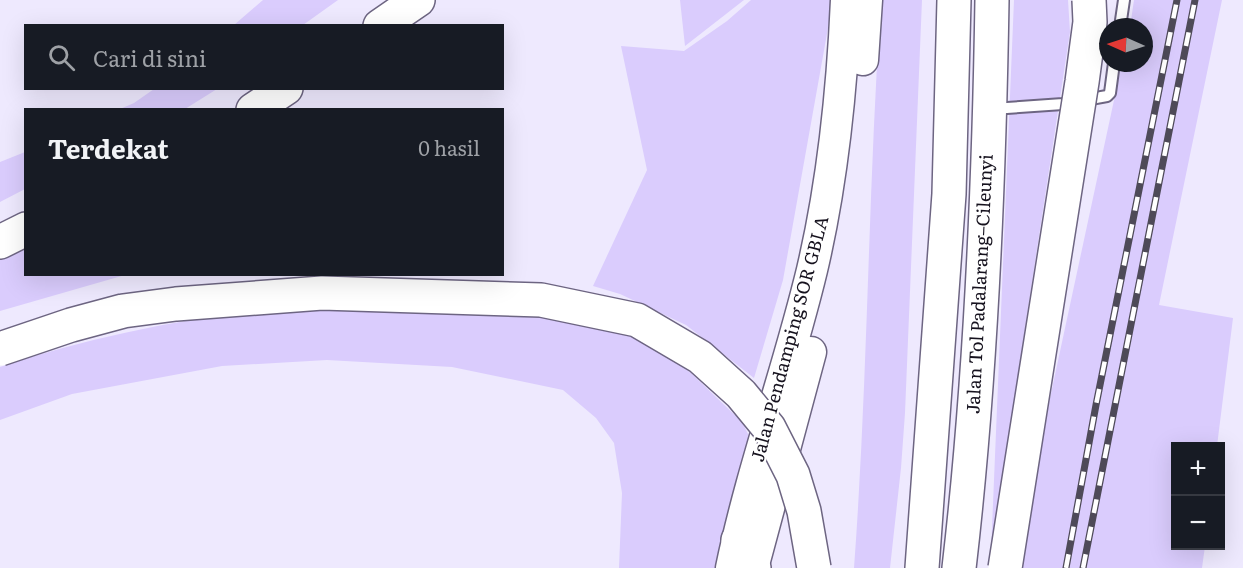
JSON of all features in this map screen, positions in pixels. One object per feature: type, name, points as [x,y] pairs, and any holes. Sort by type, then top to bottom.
[{"type":"highway","points":[[383,24],[418,0]]},
{"type":"highway","name":"Jalan Tol Padalarang–Cileunyi","points":[[922,568],[949,194],[954,0]]},
{"type":"highway","name":"Jalan Tol Padalarang–Cileunyi","points":[[959,568],[976,374],[990,110],[992,0]]},
{"type":"highway","points":[[1005,568],[1083,72],[1090,22],[1089,0]]},
{"type":"highway","points":[[256,108],[283,90]]},
{"type":"highway","points":[[0,242],[24,230]]},
{"type":"highway","points":[[0,349],[71,325],[123,311],[176,304],[322,294],[541,300],[637,320],[700,357],[741,394],[769,428],[793,475],[804,510],[814,568]]},
{"type":"street","name":"Jalan Pendamping SOR GBLA","points":[[746,562],[763,441],[783,379],[812,270],[827,199],[837,122],[846,0]]},
{"type":"street","name":"Jalan Pendamping SOR GBLA","points":[[746,562],[796,409],[835,260],[856,138],[867,0]]},
{"type":"lane","points":[[1121,18],[1124,0]]},
{"type":"lane","points":[[990,110],[1063,104],[1107,96],[1110,93],[1113,72]]},
{"type":"shaded area","points":[[263,0],[338,0],[304,24],[235,24]]},
{"type":"shaded area","points":[[680,0],[744,0],[685,46]]},
{"type":"shaded area","points":[[751,0],[833,0],[783,280],[754,378],[686,325],[620,294],[593,286],[647,170],[621,46],[684,51],[727,21]]},
{"type":"shaded area","points":[[881,0],[922,0],[905,413],[890,568],[854,568],[859,497]]},
{"type":"shaded area","points":[[1014,0],[1068,0],[1070,32],[991,552]]},
{"type":"shaded area","points":[[1134,0],[1222,0],[1159,305],[1233,318],[1218,442],[1171,442],[1171,550],[1204,550],[1202,568],[1021,568],[1050,398],[1120,72],[1153,72],[1153,18],[1131,18]]},
{"type":"shaded area","points":[[153,90],[215,90],[187,108],[122,108]]},
{"type":"shaded area","points":[[24,152],[24,190],[0,202],[0,162]]},
{"type":"shaded area","points":[[24,247],[24,276],[122,276],[0,311],[0,259]]},
{"type":"shaded area","points":[[297,306],[515,312],[571,319],[647,341],[691,373],[742,422],[752,442],[715,568],[619,568],[622,493],[614,443],[596,418],[563,390],[452,367],[327,360],[222,366],[72,394],[0,420],[0,367],[73,345],[147,328],[221,315]]},
{"type":"railway","points":[[1066,568],[1096,405],[1177,0]]},
{"type":"railway","points":[[1083,568],[1195,0]]}]
